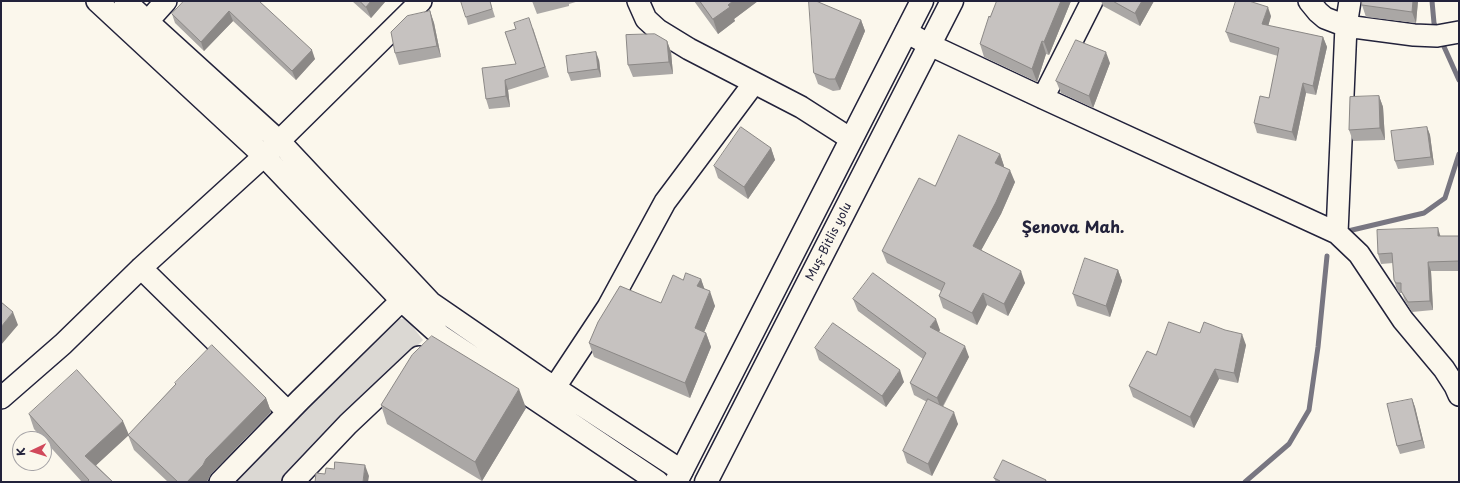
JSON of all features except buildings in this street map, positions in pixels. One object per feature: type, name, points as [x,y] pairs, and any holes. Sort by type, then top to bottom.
[{"type":"highway","points":[[679,477],[922,1]]},
{"type":"highway","name":"Muş-Bitlis yolu","points":[[706,482],[952,1]]},
{"type":"highway","points":[[833,174],[857,186]]},
{"type":"highway","points":[[802,234],[828,245]]},
{"type":"street","points":[[97,1],[143,30],[279,141],[431,303],[555,387],[679,477]]},
{"type":"street","points":[[125,1],[143,30],[401,300],[441,336],[658,482]]},
{"type":"street","points":[[143,30],[166,1]]},
{"type":"street","points":[[1,398],[63,344],[141,268],[264,156],[421,1]]},
{"type":"street","points":[[638,1],[646,19],[658,30],[689,49],[800,107],[851,140]]},
{"type":"street","points":[[1043,98],[1092,1]]},
{"type":"street","points":[[1308,1],[1325,18],[1346,26],[1414,35],[1437,36],[1459,32]]},
{"type":"street","points":[[1337,233],[1346,26],[1350,1]]},
{"type":"street","points":[[906,32],[930,45],[1043,98],[1337,233],[1359,254],[1403,320],[1444,369],[1459,395]]},
{"type":"street","points":[[555,387],[608,307],[665,202],[754,83]]},
{"type":"street","points":[[141,268],[288,412]]},
{"type":"street","points":[[220,482],[288,412],[416,286]]},
{"type":"street","points":[[293,482],[348,424],[456,321]]},
{"type":"shaded area","points":[[406,318],[423,340],[282,482],[235,482],[394,320]]},
{"type":"waterway","points":[[1432,1],[1434,23],[1437,31]]},
{"type":"waterway","points":[[1441,40],[1459,80]]},
{"type":"waterway","points":[[1348,231],[1424,213],[1445,198],[1459,154]]},
{"type":"waterway","points":[[1245,482],[1289,444],[1309,410],[1318,347],[1327,256]]},
{"type":"district","name":"Şenova Mah.","points":[[1073,229]]}]
